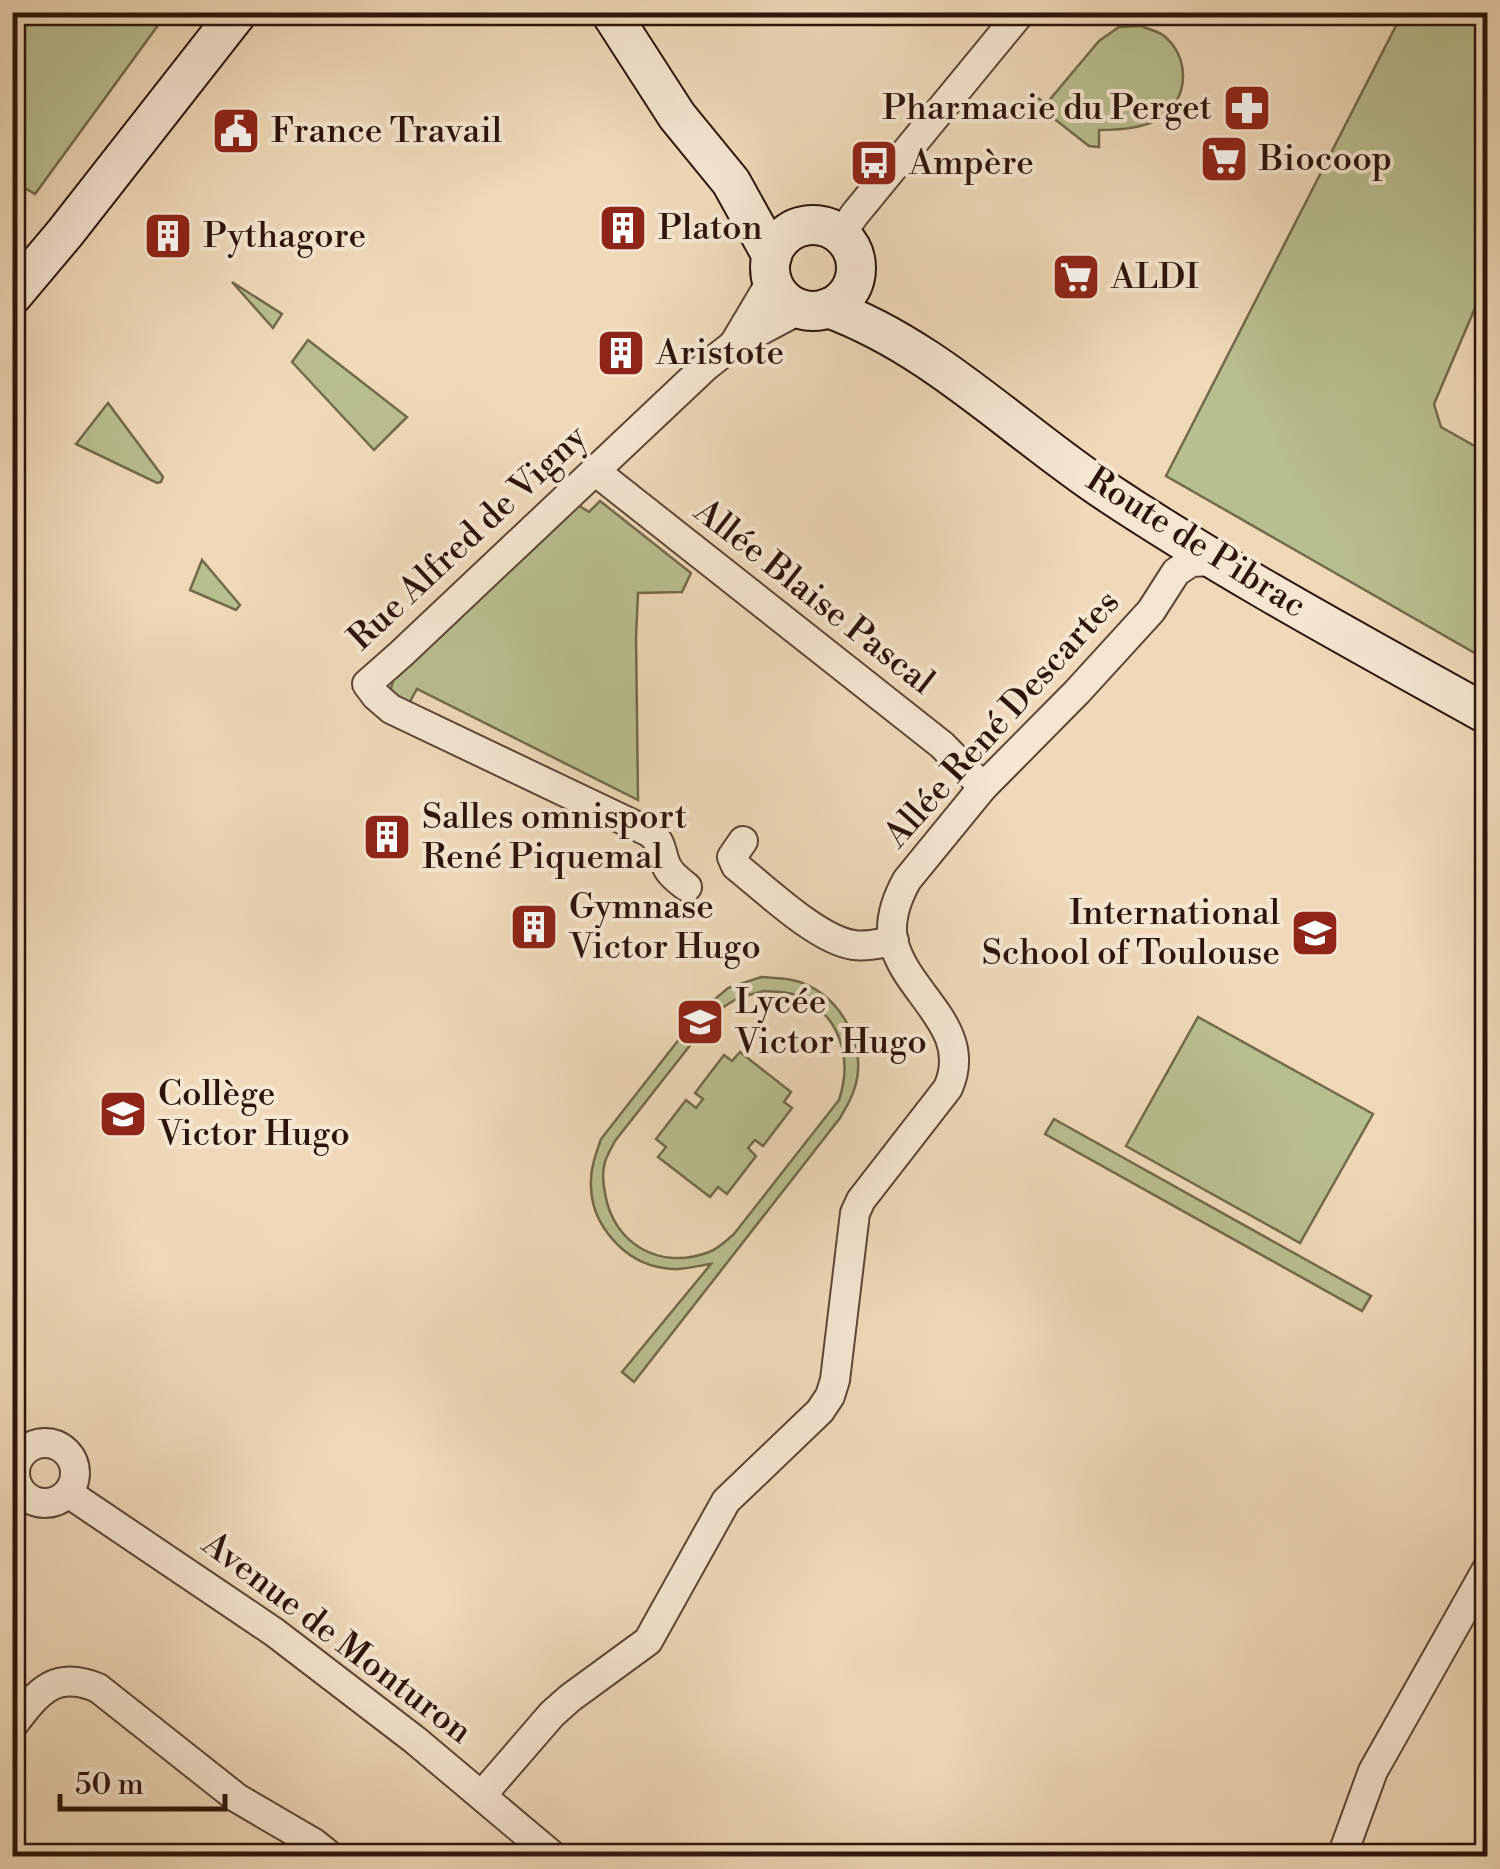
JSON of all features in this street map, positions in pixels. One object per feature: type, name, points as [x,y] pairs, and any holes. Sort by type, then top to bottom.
[{"type":"main road","points":[[12,296],[238,12]]},
{"type":"main road","points":[[610,12],[677,116],[730,182],[783,298],[815,309],[848,293],[856,268],[852,250],[823,230],[730,182]]},
{"type":"main road","points":[[772,268],[777,245],[784,236],[795,229],[823,230]]},
{"type":"main road","name":"Route de Pibrac","points":[[855,278],[916,352]]},
{"type":"main road","name":"Route de Pibrac","points":[[815,309],[860,320],[916,352],[1102,489],[1215,561],[1488,715]]},
{"type":"street","points":[[823,230],[1021,12]]},
{"type":"street","name":"Rue Alfred de Vigny","points":[[733,346],[772,268]]},
{"type":"street","name":"Rue Alfred de Vigny","points":[[687,887],[669,871],[661,844],[650,832],[391,710],[366,684],[705,367],[733,346],[815,309]]},
{"type":"street","name":"Allée Blaise Pascal","points":[[595,472],[942,745],[983,786]]},
{"type":"street","name":"Allée René Descartes","points":[[894,941],[894,912],[907,880],[983,786],[1150,611],[1176,572],[1191,562],[1215,561]]},
{"type":"street","points":[[482,1795],[552,1714],[648,1642],[726,1501],[820,1411],[830,1396],[855,1213],[948,1088],[955,1068],[950,1036],[901,959],[894,941],[859,946],[820,932],[736,866],[732,854],[742,840]]},
{"type":"street","points":[[39,1443],[58,1446],[74,1464],[75,1477],[69,1492],[47,1504],[20,1507],[14,1472],[16,1451],[39,1443]]},
{"type":"street","name":"Avenue de Monturon","points":[[69,1492],[274,1632],[416,1740],[553,1856]]},
{"type":"street","points":[[1342,1856],[1373,1771],[1488,1567]]},
{"type":"street","points":[[12,1726],[49,1686],[63,1682],[89,1684],[237,1798],[314,1842],[330,1856]]},
{"type":"green space","points":[[1403,12],[1487,13],[1487,280],[1434,404],[1441,427],[1487,453],[1487,660],[1166,476]]},
{"type":"green space","points":[[12,13],[167,13],[35,194],[13,181]]},
{"type":"green space","points":[[1141,26],[1163,35],[1182,65],[1177,100],[1161,118],[1139,126],[1099,130],[1099,147],[1089,146],[1034,103],[1034,95],[1046,104],[1099,41],[1119,27]]},
{"type":"green space","points":[[232,282],[282,314],[273,328]]},
{"type":"green space","points":[[308,340],[407,417],[374,450],[292,362]]},
{"type":"green space","points":[[108,403],[163,477],[161,482],[76,444]]},
{"type":"green space","points":[[600,501],[691,573],[682,592],[638,593],[638,800],[417,689],[408,705],[390,693],[393,680],[578,505],[589,512]]},
{"type":"green space","points":[[202,560],[240,605],[236,610],[190,590]]},
{"type":"green space","points":[[761,977],[792,980],[823,995],[836,1007],[854,1038],[858,1073],[854,1090],[840,1118],[634,1382],[622,1372],[711,1264],[664,1268],[636,1259],[624,1250],[597,1214],[591,1173],[601,1139],[702,1010],[728,988]],"holes":[[[764,991],[791,994],[810,1003],[832,1025],[843,1053],[839,1100],[734,1234],[719,1247],[691,1257],[673,1258],[642,1249],[618,1226],[610,1211],[603,1178],[608,1154],[717,1011],[738,998]]]},
{"type":"green space","points":[[1198,1017],[1373,1114],[1300,1243],[1126,1146]]},
{"type":"green space","points":[[740,1052],[791,1092],[784,1102],[792,1108],[763,1146],[755,1140],[748,1148],[756,1156],[727,1194],[718,1187],[710,1197],[658,1157],[666,1147],[656,1139],[686,1100],[696,1108],[703,1099],[695,1093],[724,1055],[732,1061]]},
{"type":"green space","points":[[1054,1119],[1371,1296],[1362,1311],[1045,1134]]},
{"type":"place","name":"Pharmacie du Perget","points":[[1247,108]]},
{"type":"place","name":"France Travail","points":[[236,131]]},
{"type":"place","name":"Biocoop","points":[[1224,159]]},
{"type":"place","name":"Ampère","points":[[874,163]]},
{"type":"place","name":"Platon","points":[[623,228]]},
{"type":"place","name":"Pythagore","points":[[168,236]]},
{"type":"place","name":"ALDI","points":[[1076,277]]},
{"type":"place","name":"Aristote","points":[[621,353]]},
{"type":"place","name":"Salles omnisport René Piquemal","points":[[387,837]]},
{"type":"place","name":"Gymnase Victor Hugo","points":[[534,927]]},
{"type":"place","name":"International School of Toulouse","points":[[1315,933]]},
{"type":"place","name":"Lycée Victor Hugo","points":[[700,1022]]},
{"type":"place","name":"Collège Victor Hugo","points":[[123,1114]]}]
